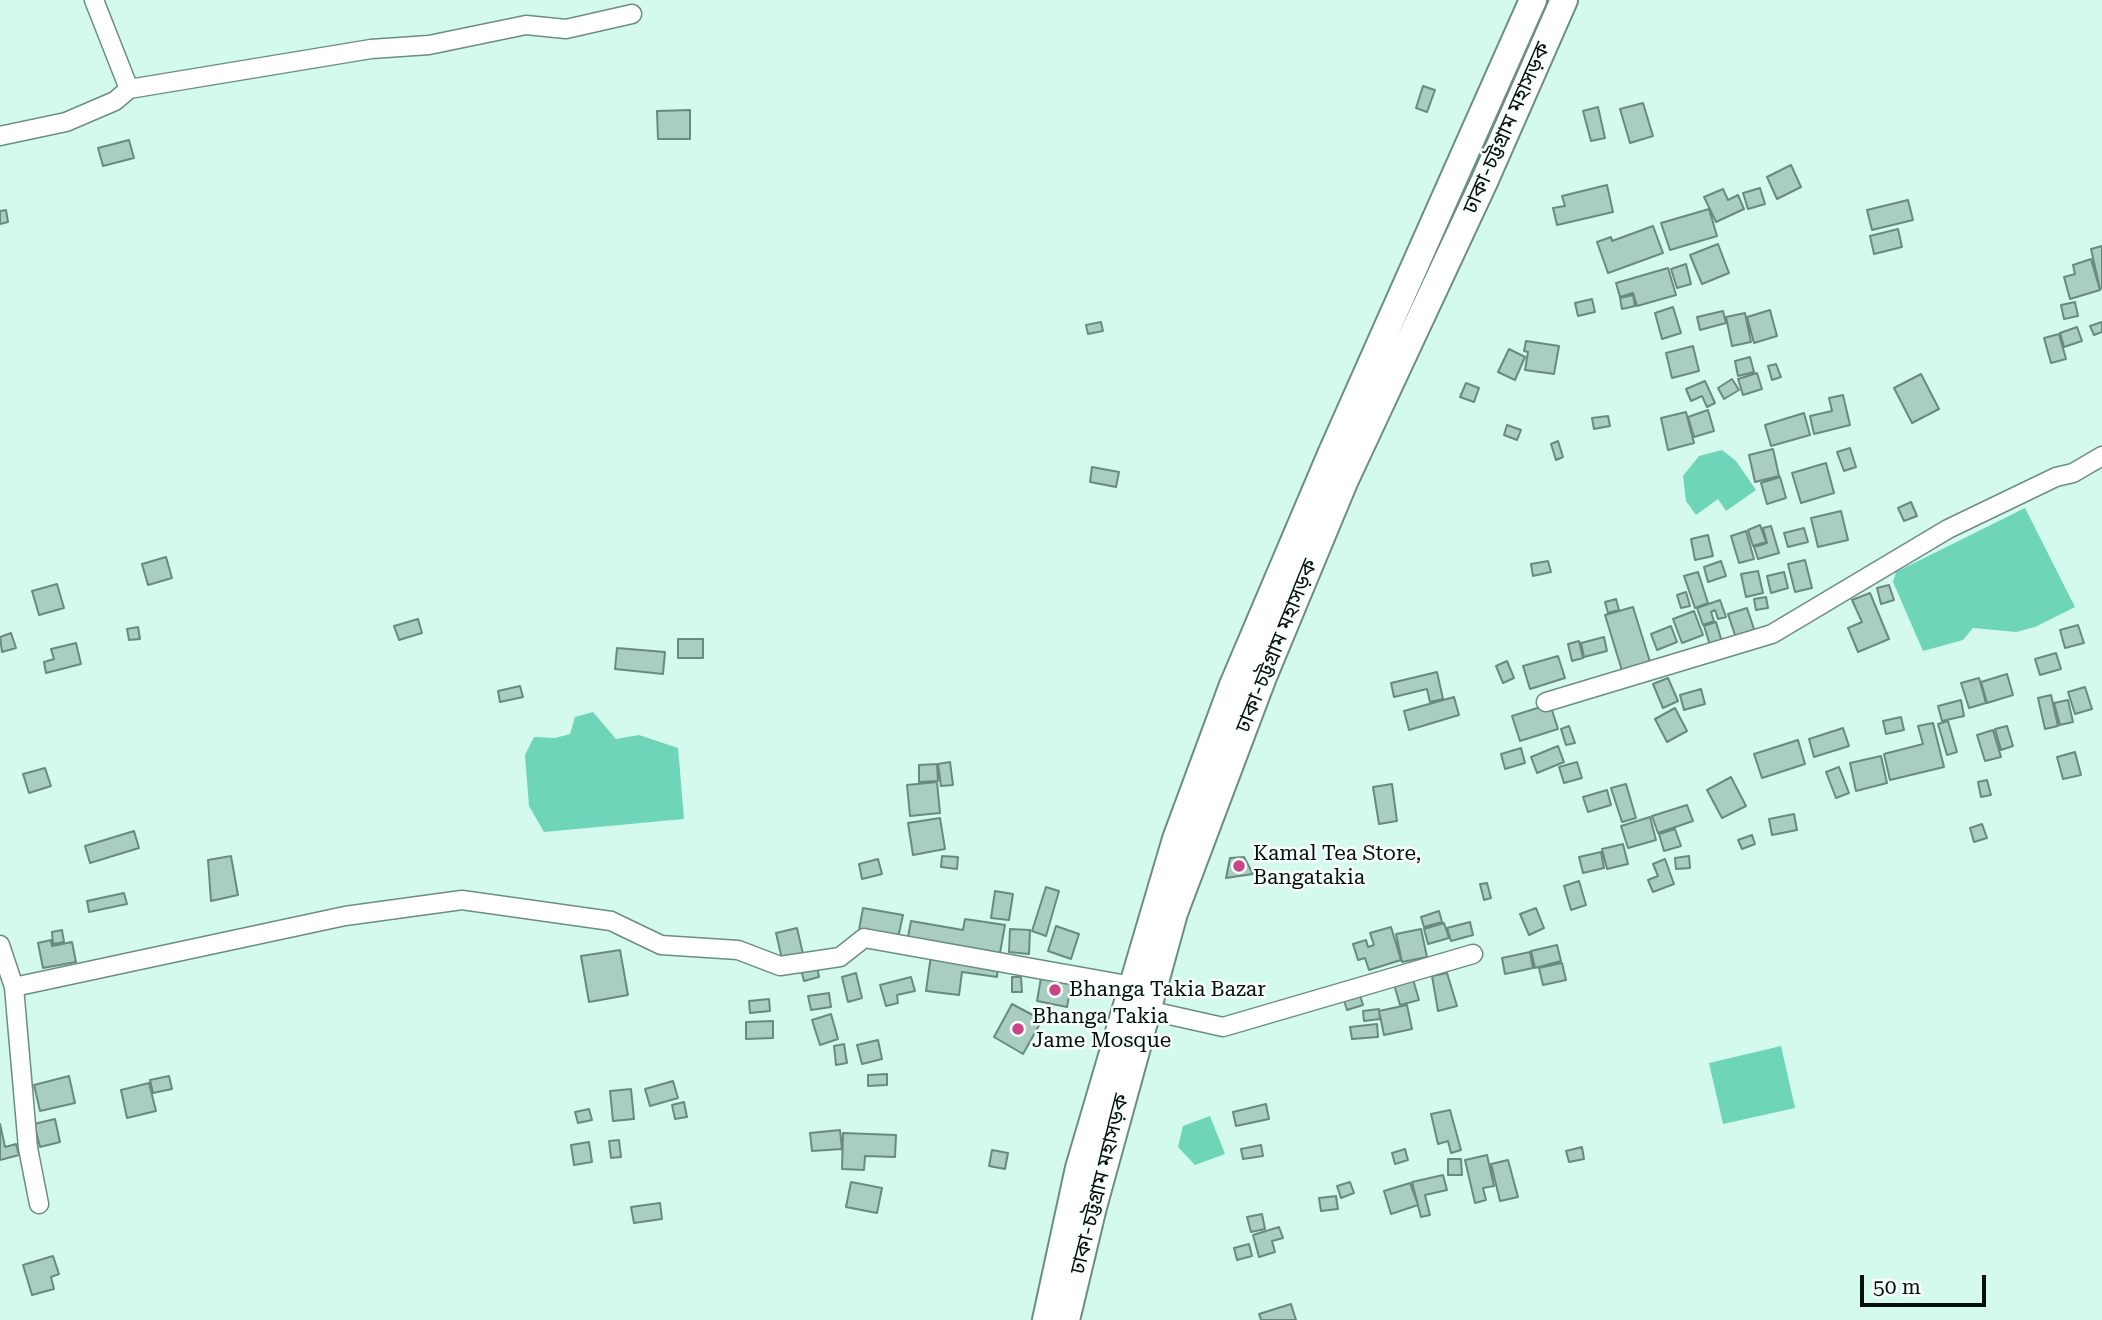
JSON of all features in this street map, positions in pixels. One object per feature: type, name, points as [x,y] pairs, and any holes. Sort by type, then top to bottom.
[{"type":"highway","name":"ঢাকা-চট্টগ্রাম মহাসড়ক","points":[[1046,1320],[1079,1168],[1176,839],[1233,685],[1332,452],[1533,0]]},
{"type":"highway","name":"ঢাকা-চট্টগ্রাম মহাসড়ক","points":[[1066,1320],[1093,1207],[1174,913],[1299,589],[1344,482],[1484,182],[1564,0]]},
{"type":"street","points":[[94,0],[129,89]]},
{"type":"street","points":[[0,136],[66,122],[114,101],[129,89],[370,49],[429,45],[526,25],[566,29],[632,14]]},
{"type":"street","points":[[1546,702],[1772,634],[1948,529],[2056,477],[2073,473],[2102,456]]},
{"type":"street","points":[[14,987],[345,916],[462,900],[611,921],[661,945],[738,950],[780,966],[840,957],[864,938],[1133,986]]},
{"type":"street","points":[[0,945],[14,987],[28,1148],[39,1204]]},
{"type":"street","points":[[1147,1010],[1223,1027],[1473,954]]},
{"type":"shaded area","points":[[1722,450],[1736,461],[1756,490],[1726,511],[1718,499],[1696,515],[1686,501],[1683,476],[1699,456]]},
{"type":"shaded area","points":[[2025,508],[2075,607],[2035,627],[2016,632],[1973,628],[1963,640],[1923,651],[1893,582],[1896,572]]},
{"type":"shaded area","points":[[593,712],[616,739],[639,735],[678,748],[684,819],[544,832],[529,806],[525,755],[534,737],[555,738],[570,734],[575,717]]},
{"type":"shaded area","points":[[1781,1046],[1795,1108],[1723,1124],[1709,1063]]},
{"type":"shaded area","points":[[1210,1116],[1225,1154],[1195,1165],[1178,1147],[1183,1126]]},
{"type":"building","points":[[1423,86],[1435,90],[1427,112],[1416,108]]},
{"type":"building","points":[[1643,103],[1653,136],[1630,143],[1620,109]]},
{"type":"building","points":[[1598,107],[1605,138],[1591,141],[1583,111]]},
{"type":"building","points":[[690,110],[690,139],[658,139],[657,111]]},
{"type":"building","points":[[129,140],[134,158],[103,166],[98,148]]},
{"type":"building","points":[[1791,165],[1801,187],[1777,199],[1767,177]]},
{"type":"building","points":[[1607,185],[1613,212],[1557,225],[1553,208],[1565,206],[1562,196]]},
{"type":"building","points":[[1760,188],[1765,204],[1748,209],[1743,193]]},
{"type":"building","points":[[1723,189],[1728,200],[1738,195],[1744,209],[1716,222],[1704,197]]},
{"type":"building","points":[[1908,200],[1913,220],[1872,230],[1867,210]]},
{"type":"building","points":[[1709,209],[1717,236],[1670,250],[1661,223]]},
{"type":"building","points":[[6,210],[8,222],[0,224],[0,211]]},
{"type":"building","points":[[1653,226],[1663,253],[1608,273],[1597,242],[1611,237],[1612,241]]},
{"type":"building","points":[[1898,229],[1902,247],[1874,254],[1870,236]]},
{"type":"building","points":[[1718,244],[1729,273],[1702,284],[1690,255]]},
{"type":"building","points":[[2102,246],[2102,288],[2100,289],[2091,249]]},
{"type":"building","points":[[2091,259],[2100,290],[2070,299],[2064,277],[2075,274],[2073,265]]},
{"type":"building","points":[[1686,264],[1691,284],[1677,288],[1671,269]]},
{"type":"building","points":[[1668,268],[1676,295],[1637,306],[1633,293],[1620,297],[1616,283]]},
{"type":"building","points":[[1633,295],[1635,306],[1622,309],[1620,298]]},
{"type":"building","points":[[1592,299],[1595,312],[1578,316],[1575,303]]},
{"type":"building","points":[[2075,302],[2078,316],[2064,319],[2061,305]]},
{"type":"building","points":[[1673,307],[1681,333],[1662,339],[1655,313]]},
{"type":"building","points":[[1770,310],[1777,336],[1754,343],[1747,317]]},
{"type":"building","points":[[1723,311],[1726,323],[1700,330],[1697,317]]},
{"type":"building","points":[[1745,313],[1751,342],[1732,346],[1726,317]]},
{"type":"building","points":[[1101,322],[1103,331],[1088,334],[1086,325]]},
{"type":"building","points":[[2102,322],[2102,332],[2094,335],[2090,326]]},
{"type":"building","points":[[2077,327],[2082,341],[2064,347],[2060,333]]},
{"type":"building","points":[[2059,334],[2066,359],[2051,363],[2044,338]]},
{"type":"building","points":[[1526,341],[1559,346],[1554,374],[1525,370],[1528,352],[1524,351]]},
{"type":"building","points":[[1693,346],[1699,371],[1672,378],[1666,353]]},
{"type":"building","points":[[1509,349],[1525,357],[1515,380],[1498,372]]},
{"type":"building","points":[[1750,357],[1754,372],[1738,376],[1735,361]]},
{"type":"building","points":[[1776,364],[1781,377],[1772,380],[1768,366]]},
{"type":"building","points":[[1757,373],[1762,389],[1743,395],[1738,379]]},
{"type":"building","points":[[1921,374],[1939,409],[1912,423],[1894,388]]},
{"type":"building","points":[[1732,379],[1739,390],[1724,399],[1718,388]]},
{"type":"building","points":[[1705,381],[1715,403],[1707,407],[1702,396],[1691,401],[1686,389]]},
{"type":"building","points":[[1466,383],[1479,388],[1474,402],[1460,397]]},
{"type":"building","points":[[1843,395],[1850,425],[1814,434],[1810,416],[1832,411],[1829,398]]},
{"type":"building","points":[[1708,410],[1714,431],[1694,437],[1688,417]]},
{"type":"building","points":[[1686,412],[1694,443],[1668,450],[1661,418]]},
{"type":"building","points":[[1804,413],[1810,435],[1771,446],[1765,425]]},
{"type":"building","points":[[1608,416],[1610,426],[1594,429],[1592,418]]},
{"type":"building","points":[[1507,425],[1521,430],[1517,440],[1504,435]]},
{"type":"building","points":[[1558,441],[1563,457],[1556,460],[1551,444]]},
{"type":"building","points":[[1850,448],[1856,467],[1844,471],[1837,452]]},
{"type":"building","points":[[1773,449],[1779,476],[1755,482],[1749,455]]},
{"type":"building","points":[[1826,463],[1834,493],[1801,503],[1792,473]]},
{"type":"building","points":[[1092,467],[1119,472],[1116,487],[1090,482]]},
{"type":"building","points":[[1780,477],[1786,498],[1767,504],[1761,483]]},
{"type":"building","points":[[1911,502],[1917,516],[1904,521],[1898,508]]},
{"type":"building","points":[[1841,511],[1848,540],[1818,547],[1811,518]]},
{"type":"building","points":[[1760,525],[1766,542],[1753,546],[1748,530]]},
{"type":"building","points":[[1771,526],[1779,553],[1758,559],[1754,547],[1767,543],[1763,528]]},
{"type":"building","points":[[1804,528],[1808,542],[1788,547],[1784,533]]},
{"type":"building","points":[[1746,531],[1754,559],[1739,563],[1731,536]]},
{"type":"building","points":[[1708,535],[1713,556],[1695,560],[1691,539]]},
{"type":"building","points":[[166,557],[172,578],[148,585],[142,564]]},
{"type":"building","points":[[1805,560],[1812,588],[1795,592],[1788,564]]},
{"type":"building","points":[[1548,561],[1551,572],[1533,576],[1531,564]]},
{"type":"building","points":[[1721,561],[1726,576],[1708,582],[1704,567]]},
{"type":"building","points":[[1758,571],[1763,593],[1746,597],[1741,574]]},
{"type":"building","points":[[1698,572],[1708,603],[1695,608],[1684,576]]},
{"type":"building","points":[[1784,572],[1788,588],[1771,593],[1767,576]]},
{"type":"building","points":[[57,584],[64,608],[39,615],[32,591]]},
{"type":"building","points":[[1889,585],[1894,600],[1881,604],[1877,588]]},
{"type":"building","points":[[1686,592],[1690,606],[1681,608],[1677,595]]},
{"type":"building","points":[[1870,593],[1889,639],[1858,652],[1848,628],[1862,622],[1852,600]]},
{"type":"building","points":[[1766,597],[1768,608],[1756,610],[1754,599]]},
{"type":"building","points":[[1616,599],[1619,610],[1608,613],[1605,602]]},
{"type":"building","points":[[1720,600],[1726,617],[1718,619],[1715,610],[1711,612],[1714,621],[1703,625],[1697,608]]},
{"type":"building","points":[[1633,607],[1651,665],[1623,674],[1605,615]]},
{"type":"building","points":[[1747,608],[1755,632],[1736,638],[1728,614]]},
{"type":"building","points":[[1694,611],[1703,635],[1682,643],[1673,619]]},
{"type":"building","points":[[418,619],[422,633],[399,640],[394,626]]},
{"type":"building","points":[[1716,622],[1722,642],[1710,645],[1704,626]]},
{"type":"building","points":[[2078,625],[2084,643],[2065,648],[2060,630]]},
{"type":"building","points":[[1671,626],[1677,642],[1657,650],[1651,634]]},
{"type":"building","points":[[138,627],[140,639],[129,640],[127,629]]},
{"type":"building","points":[[11,633],[16,648],[2,652],[0,637]]},
{"type":"building","points":[[1604,637],[1607,651],[1584,657],[1581,643]]},
{"type":"building","points":[[678,639],[703,639],[703,658],[678,658]]},
{"type":"building","points":[[1579,641],[1583,658],[1572,661],[1568,644]]},
{"type":"building","points":[[76,643],[81,664],[46,673],[44,662],[54,659],[51,649]]},
{"type":"building","points":[[617,648],[665,652],[663,674],[615,669]]},
{"type":"building","points":[[2056,653],[2061,669],[2040,675],[2035,659]]},
{"type":"building","points":[[1558,656],[1565,678],[1530,689],[1523,666]]},
{"type":"building","points":[[1507,661],[1514,678],[1503,683],[1496,666]]},
{"type":"building","points":[[1437,672],[1443,699],[1430,702],[1427,689],[1394,697],[1391,683]]},
{"type":"building","points":[[2007,674],[2013,695],[1987,703],[1981,682]]},
{"type":"building","points":[[1668,678],[1678,701],[1663,708],[1653,684]]},
{"type":"building","points":[[1979,678],[1986,703],[1969,708],[1961,683]]},
{"type":"building","points":[[520,686],[523,697],[500,702],[498,691]]},
{"type":"building","points":[[2085,687],[2092,709],[2075,714],[2068,692]]},
{"type":"building","points":[[1701,689],[1705,704],[1684,710],[1680,695]]},
{"type":"building","points":[[2051,695],[2058,726],[2045,729],[2038,698]]},
{"type":"building","points":[[1454,697],[1459,715],[1409,730],[1404,711]]},
{"type":"building","points":[[1961,700],[1964,716],[1942,721],[1938,706]]},
{"type":"building","points":[[2068,700],[2073,722],[2060,725],[2054,703]]},
{"type":"building","points":[[1550,704],[1558,729],[1520,741],[1512,716]]},
{"type":"building","points":[[1675,708],[1687,731],[1667,742],[1655,719]]},
{"type":"building","points":[[1901,717],[1904,730],[1886,734],[1883,721]]},
{"type":"building","points":[[1948,721],[1957,752],[1947,755],[1938,724]]},
{"type":"building","points":[[1933,723],[1944,767],[1890,780],[1884,754],[1923,744],[1918,726]]},
{"type":"building","points":[[1569,726],[1575,743],[1566,745],[1561,729]]},
{"type":"building","points":[[2007,726],[2013,746],[2001,750],[1995,729]]},
{"type":"building","points":[[1843,728],[1849,746],[1814,757],[1809,739]]},
{"type":"building","points":[[1993,730],[2001,757],[1985,761],[1977,735]]},
{"type":"building","points":[[1798,740],[1805,764],[1762,778],[1754,754]]},
{"type":"building","points":[[1558,746],[1564,762],[1537,773],[1531,757]]},
{"type":"building","points":[[1521,748],[1525,763],[1505,769],[1501,754]]},
{"type":"building","points":[[2075,752],[2081,775],[2063,779],[2057,757]]},
{"type":"building","points":[[1881,756],[1887,783],[1856,791],[1850,763]]},
{"type":"building","points":[[950,762],[953,785],[941,786],[938,764]]},
{"type":"building","points":[[1577,762],[1582,778],[1564,783],[1559,767]]},
{"type":"building","points":[[937,764],[938,781],[919,782],[919,765]]},
{"type":"building","points":[[1839,767],[1849,793],[1836,798],[1826,772]]},
{"type":"building","points":[[45,768],[51,786],[29,793],[23,774]]},
{"type":"building","points":[[1731,777],[1746,806],[1722,818],[1707,790]]},
{"type":"building","points":[[1987,780],[1991,795],[1981,797],[1978,782]]},
{"type":"building","points":[[937,782],[940,813],[910,816],[907,785]]},
{"type":"building","points":[[1392,784],[1397,821],[1379,824],[1373,787]]},
{"type":"building","points":[[1626,784],[1636,818],[1622,822],[1611,788]]},
{"type":"building","points":[[1607,790],[1611,805],[1588,812],[1583,797]]},
{"type":"building","points":[[1687,805],[1693,821],[1658,833],[1652,816]]},
{"type":"building","points":[[1794,814],[1797,830],[1772,835],[1769,819]]},
{"type":"building","points":[[1650,817],[1656,840],[1628,848],[1621,826]]},
{"type":"building","points":[[940,818],[945,849],[913,855],[908,823]]},
{"type":"building","points":[[1982,824],[1987,838],[1974,842],[1970,828]]},
{"type":"building","points":[[1675,829],[1681,846],[1664,851],[1659,834]]},
{"type":"building","points":[[134,831],[139,848],[90,863],[85,846]]},
{"type":"building","points":[[1752,835],[1755,844],[1742,849],[1738,840]]},
{"type":"building","points":[[1623,844],[1628,864],[1607,869],[1602,849]]},
{"type":"building","points":[[1601,852],[1604,868],[1583,873],[1579,857]]},
{"type":"building","points":[[231,856],[238,895],[211,901],[208,860]]},
{"type":"building","points":[[942,856],[958,857],[957,869],[941,867]]},
{"type":"building","points":[[1689,856],[1690,868],[1676,869],[1675,858]]},
{"type":"building","name":"Kamal Tea Store, Bangatakia","points":[[1244,857],[1253,874],[1226,878],[1230,858]]},
{"type":"building","points":[[878,859],[882,874],[862,879],[859,864]]},
{"type":"building","points":[[1665,859],[1674,884],[1653,892],[1648,880],[1658,876],[1653,864]]},
{"type":"building","points":[[1579,881],[1586,905],[1571,910],[1564,886]]},
{"type":"building","points":[[1487,883],[1491,898],[1484,900],[1480,884]]},
{"type":"building","points":[[1046,887],[1059,891],[1046,936],[1032,931]]},
{"type":"building","points":[[995,891],[1013,894],[1009,920],[991,918]]},
{"type":"building","points":[[124,893],[127,904],[89,912],[87,901]]},
{"type":"building","points":[[863,908],[903,915],[898,938],[859,930]]},
{"type":"building","points":[[1536,908],[1544,928],[1529,935],[1520,914]]},
{"type":"building","points":[[1439,911],[1442,922],[1424,927],[1421,917]]},
{"type":"building","points":[[965,919],[1005,925],[1000,953],[908,937],[911,921],[963,930]]},
{"type":"building","points":[[1470,922],[1473,935],[1451,941],[1447,928]]},
{"type":"building","points":[[1444,923],[1449,938],[1428,944],[1424,929]]},
{"type":"building","points":[[1056,926],[1079,934],[1071,959],[1048,951]]},
{"type":"building","points":[[1391,927],[1401,960],[1369,970],[1365,958],[1358,960],[1353,944],[1366,940],[1368,947],[1374,945],[1370,933]]},
{"type":"building","points":[[797,928],[803,954],[782,959],[776,933]]},
{"type":"building","points":[[1010,929],[1030,930],[1029,954],[1009,952]]},
{"type":"building","points":[[1421,929],[1427,957],[1402,962],[1396,934]]},
{"type":"building","points":[[62,930],[64,942],[53,944],[52,932]]},
{"type":"building","points":[[51,940],[52,946],[72,942],[76,962],[43,968],[38,943]]},
{"type":"building","points":[[1557,945],[1561,961],[1535,968],[1531,951]]},
{"type":"building","points":[[620,950],[628,995],[589,1002],[581,956]]},
{"type":"building","points":[[1530,952],[1533,968],[1505,974],[1502,958]]},
{"type":"building","points":[[931,955],[998,965],[997,977],[962,972],[959,995],[926,991]]},
{"type":"building","points":[[1562,963],[1566,980],[1543,985],[1539,968]]},
{"type":"building","points":[[817,966],[819,977],[804,981],[801,970]]},
{"type":"building","name":"Bhanga Takia Bazar","points":[[1042,972],[1072,978],[1067,1007],[1037,1001]]},
{"type":"building","points":[[856,973],[862,998],[848,1002],[842,977]]},
{"type":"building","points":[[1447,973],[1457,1006],[1438,1011],[1432,976]]},
{"type":"building","points":[[1412,976],[1419,1000],[1400,1005],[1393,981]]},
{"type":"building","points":[[911,977],[915,991],[897,995],[898,1003],[886,1006],[880,985]]},
{"type":"building","points":[[1012,977],[1021,977],[1022,992],[1012,992]]},
{"type":"building","points":[[1358,989],[1363,1005],[1347,1010],[1342,994]]},
{"type":"building","points":[[829,993],[831,1007],[811,1010],[808,996]]},
{"type":"building","points":[[769,999],[770,1011],[750,1013],[749,1001]]},
{"type":"building","name":"Bhanga Takia Jame Mosque","points":[[1012,1004],[1042,1020],[1023,1054],[994,1037]]},
{"type":"building","points":[[1407,1005],[1412,1029],[1384,1035],[1379,1011]]},
{"type":"building","points":[[1379,1009],[1380,1019],[1364,1021],[1363,1011]]},
{"type":"building","points":[[831,1014],[838,1039],[820,1045],[812,1020]]},
{"type":"building","points":[[773,1021],[773,1038],[746,1039],[746,1022]]},
{"type":"building","points":[[1377,1024],[1378,1037],[1352,1039],[1350,1027]]},
{"type":"building","points":[[878,1040],[882,1059],[862,1064],[857,1045]]},
{"type":"building","points":[[844,1044],[847,1063],[836,1065],[834,1046]]},
{"type":"building","points":[[887,1074],[887,1085],[868,1086],[868,1075]]},
{"type":"building","points":[[69,1076],[75,1103],[40,1111],[34,1085]]},
{"type":"building","points":[[169,1076],[172,1089],[153,1093],[150,1080]]},
{"type":"building","points":[[673,1081],[678,1098],[650,1106],[645,1089]]},
{"type":"building","points":[[149,1083],[156,1111],[127,1118],[121,1090]]},
{"type":"building","points":[[631,1089],[634,1119],[613,1121],[610,1091]]},
{"type":"building","points":[[684,1102],[687,1117],[675,1119],[672,1105]]},
{"type":"building","points":[[1266,1104],[1269,1119],[1236,1126],[1233,1112]]},
{"type":"building","points":[[589,1109],[592,1120],[578,1123],[575,1112]]},
{"type":"building","points":[[1450,1110],[1461,1150],[1451,1153],[1448,1141],[1438,1144],[1431,1114]]},
{"type":"building","points":[[55,1119],[60,1142],[40,1147],[34,1124]]},
{"type":"building","points":[[0,1124],[5,1147],[16,1144],[19,1155],[0,1160]]},
{"type":"building","points":[[840,1130],[842,1149],[812,1151],[810,1133]]},
{"type":"building","points":[[843,1133],[896,1135],[895,1157],[865,1156],[864,1170],[842,1169]]},
{"type":"building","points":[[619,1140],[621,1157],[611,1158],[609,1141]]},
{"type":"building","points":[[589,1142],[592,1162],[574,1165],[571,1145]]},
{"type":"building","points":[[1261,1145],[1263,1156],[1243,1159],[1241,1149]]},
{"type":"building","points":[[1582,1147],[1584,1159],[1569,1162],[1566,1151]]},
{"type":"building","points":[[1405,1149],[1408,1160],[1395,1164],[1392,1153]]},
{"type":"building","points":[[992,1150],[1008,1153],[1005,1169],[989,1166]]},
{"type":"building","points":[[1487,1155],[1494,1186],[1483,1188],[1486,1200],[1475,1203],[1465,1160]]},
{"type":"building","points":[[1448,1159],[1461,1159],[1462,1175],[1448,1175]]},
{"type":"building","points":[[1508,1160],[1518,1197],[1500,1201],[1491,1164]]},
{"type":"building","points":[[1443,1175],[1447,1190],[1425,1195],[1430,1215],[1421,1217],[1412,1182]]},
{"type":"building","points":[[851,1182],[882,1188],[877,1213],[846,1207]]},
{"type":"building","points":[[1350,1182],[1354,1193],[1341,1198],[1337,1186]]},
{"type":"building","points":[[1410,1183],[1418,1205],[1391,1214],[1384,1191]]},
{"type":"building","points":[[1336,1196],[1338,1209],[1321,1211],[1319,1198]]},
{"type":"building","points":[[660,1203],[662,1219],[634,1223],[631,1207]]},
{"type":"building","points":[[1262,1214],[1265,1229],[1251,1232],[1247,1217]]},
{"type":"building","points":[[1279,1227],[1283,1238],[1272,1241],[1275,1252],[1259,1257],[1253,1235]]},
{"type":"building","points":[[1249,1244],[1252,1256],[1237,1260],[1234,1248]]},
{"type":"building","points":[[53,1256],[59,1274],[51,1277],[54,1289],[32,1295],[23,1265]]},
{"type":"building","points":[[1291,1304],[1296,1320],[1261,1320],[1259,1314]]},
{"type":"place","name":"Kamal Tea Store, Bangatakia","points":[[1239,866]]},
{"type":"place","name":"Bhanga Takia Bazar","points":[[1055,990]]},
{"type":"place","name":"Bhanga Takia Jame Mosque","points":[[1018,1029]]}]
